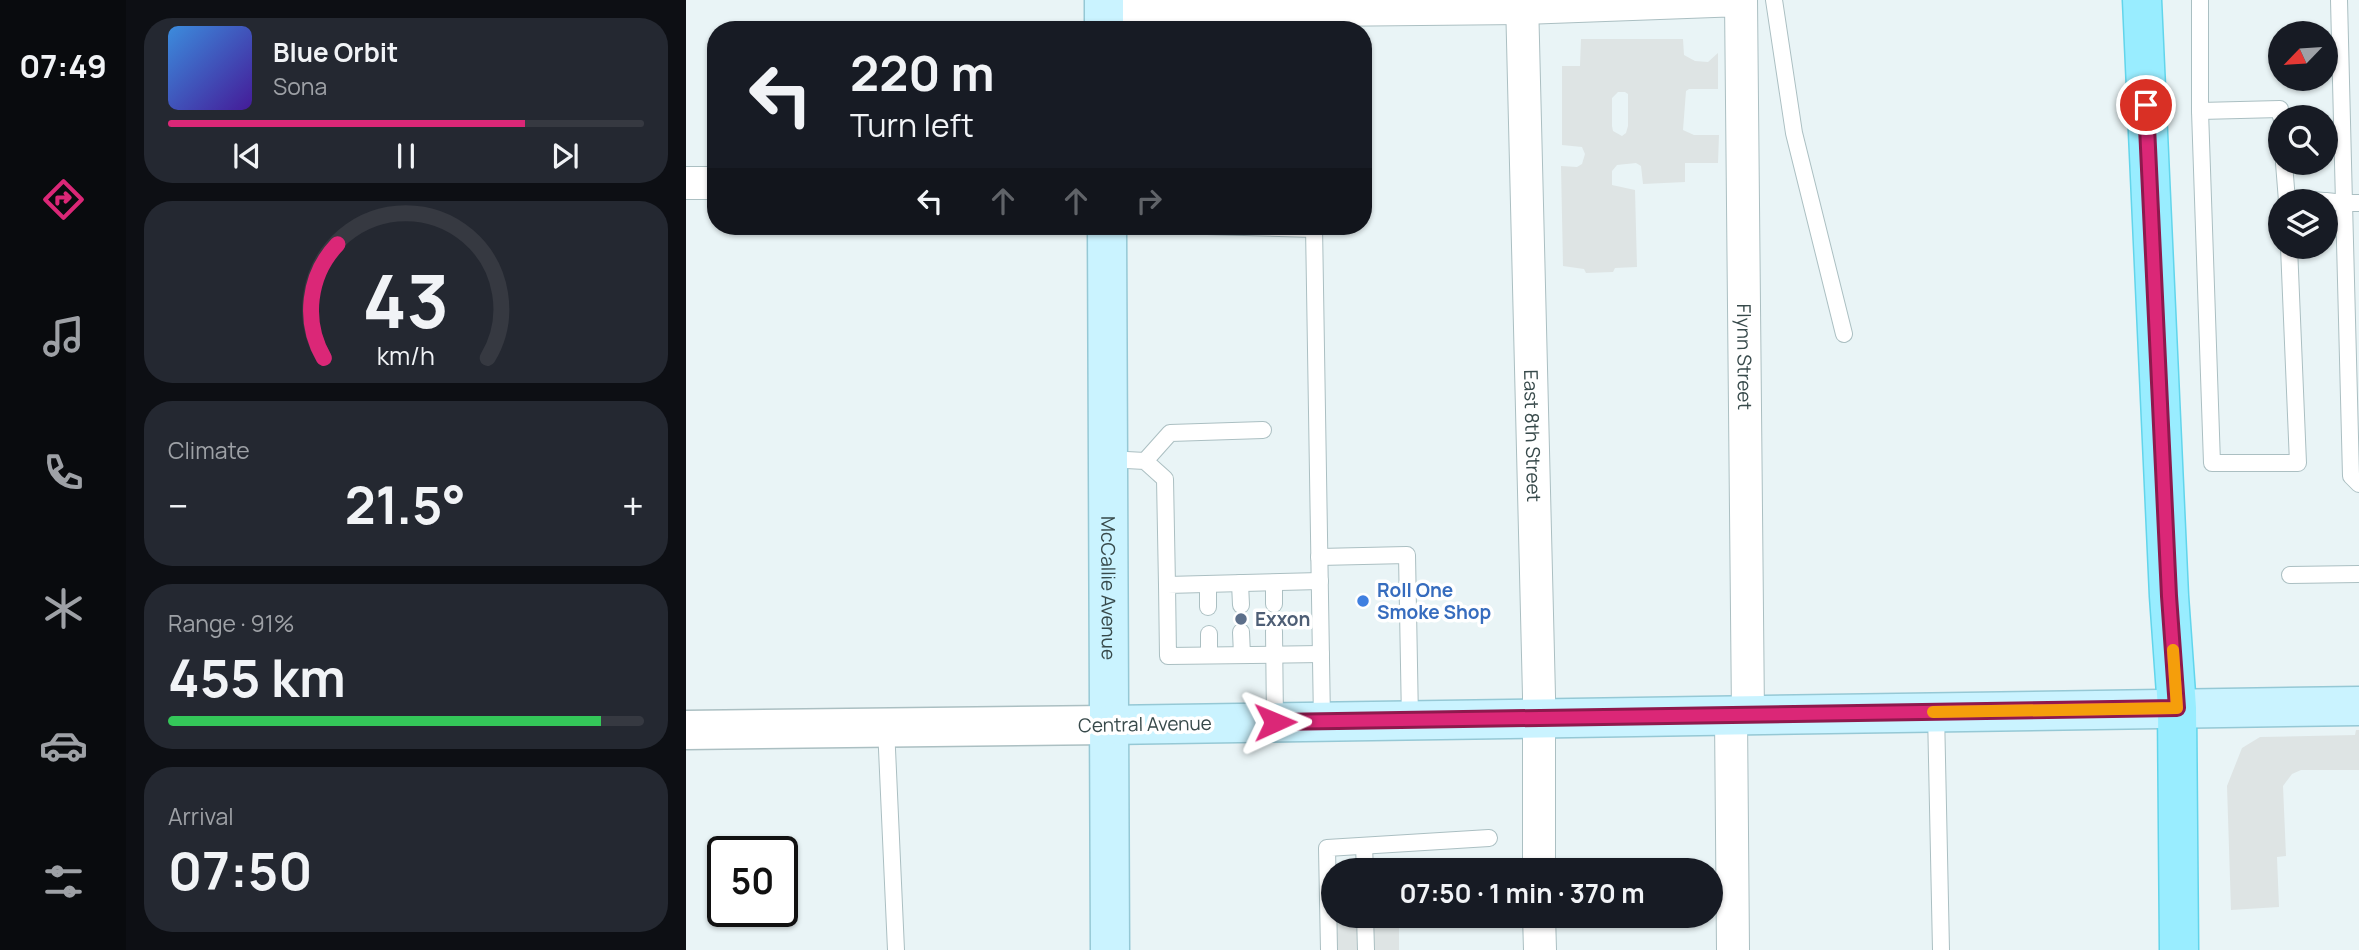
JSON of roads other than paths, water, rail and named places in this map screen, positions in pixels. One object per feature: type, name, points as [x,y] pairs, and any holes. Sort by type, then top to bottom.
[{"type":"main road","points":[[2141,0],[2169,596],[2177,708],[2179,950]]},
{"type":"main road","name":"McCallie Avenue","points":[[1107,235],[1110,950]]},
{"type":"main road","name":"Central Avenue","points":[[1108,724],[2359,705]]},
{"type":"street","points":[[1104,14],[1273,5],[1317,21],[1416,4],[1741,0]]},
{"type":"street","name":"Flynn Street","points":[[1733,950],[1739,715],[1741,0]]},
{"type":"street","name":"East 8th Street","points":[[1522,4],[1539,718],[1539,858]]},
{"type":"street","points":[[686,183],[707,183]]},
{"type":"street","name":"Central Avenue","points":[[686,730],[1108,724]]},
{"type":"street","points":[[1539,928],[1539,950]]},
{"type":"lane","points":[[1741,0],[1749,0]]},
{"type":"lane","points":[[1774,0],[1794,133],[1844,334]]},
{"type":"lane","points":[[2200,0],[2200,111],[2212,463],[2298,463],[2290,259]]},
{"type":"lane","points":[[2339,0],[2351,203],[2351,476],[2359,484]]},
{"type":"lane","points":[[2200,111],[2268,109]]},
{"type":"lane","points":[[1314,235],[1322,721]]},
{"type":"lane","points":[[1145,461],[1170,433],[1263,430]]},
{"type":"lane","points":[[1108,460],[1145,461],[1165,479],[1168,656],[1321,654]]},
{"type":"lane","points":[[1319,557],[1407,555],[1410,720]]},
{"type":"lane","points":[[2290,575],[2359,574]]},
{"type":"lane","points":[[1167,585],[1320,581]]},
{"type":"lane","points":[[1240,583],[1241,605]]},
{"type":"lane","points":[[1274,583],[1274,604]]},
{"type":"lane","points":[[1208,584],[1208,607]]},
{"type":"lane","points":[[1274,631],[1275,722]]},
{"type":"lane","points":[[1241,632],[1242,655]]},
{"type":"lane","points":[[1209,634],[1209,655]]},
{"type":"lane","points":[[1936,712],[1941,950]]},
{"type":"lane","points":[[886,727],[895,950]]},
{"type":"lane","points":[[1329,950],[1328,848],[1489,838]]},
{"type":"lane","points":[[1364,847],[1364,858]]},
{"type":"lane","points":[[1365,928],[1366,950]]},
{"type":"place","name":"Roll One Smoke Shop","points":[[1363,601]]},
{"type":"place","name":"Exxon","points":[[1241,619]]}]
